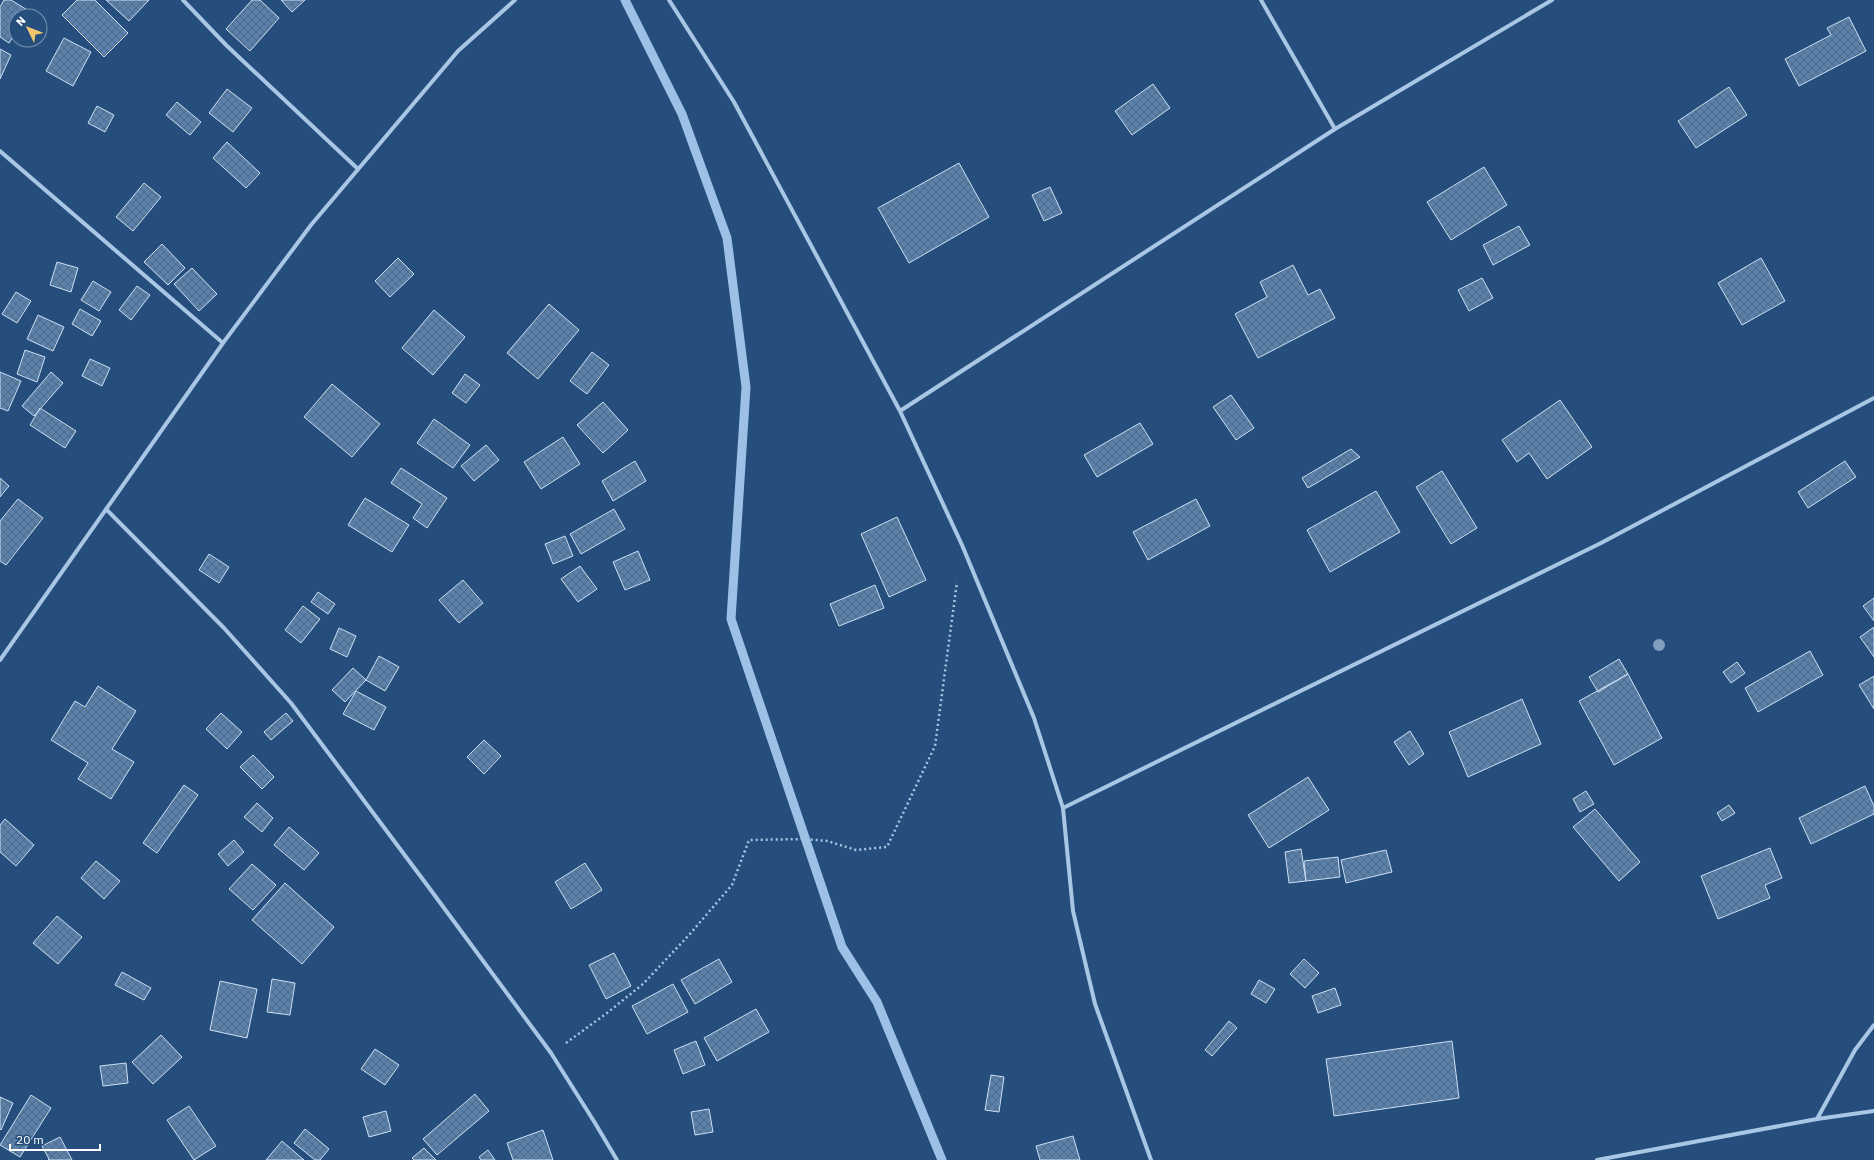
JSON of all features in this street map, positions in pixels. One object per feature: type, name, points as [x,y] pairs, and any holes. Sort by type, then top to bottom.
[{"type":"street","points":[[183,0],[226,45],[358,169]]},
{"type":"street","points":[[0,660],[223,343],[311,225],[458,51],[515,0]]},
{"type":"street","points":[[668,0],[734,102],[900,411],[962,545],[1034,718],[1063,808],[1073,911],[1095,1004],[1151,1160]]},
{"type":"street","points":[[1261,0],[1335,129]]},
{"type":"street","points":[[900,411],[1335,129],[1552,0]]},
{"type":"street","points":[[0,151],[223,343]]},
{"type":"street","points":[[1063,808],[1601,543],[1874,398]]},
{"type":"street","points":[[106,509],[224,628],[291,702],[551,1053],[596,1123],[617,1160]]},
{"type":"street","points":[[1817,1119],[1855,1050],[1874,1025]]},
{"type":"street","points":[[1597,1160],[1817,1119],[1874,1111]]},
{"type":"path","points":[[551,1053],[608,1014],[642,984],[689,935],[732,885],[749,840],[827,841],[856,850],[887,847],[935,746],[958,576]]},
{"type":"building","points":[[4,0],[11,0],[24,8],[8,8],[8,42],[0,37],[0,7]]},
{"type":"building","points":[[77,0],[95,0],[128,33],[104,57],[62,15]]},
{"type":"building","points":[[106,0],[149,0],[129,21]]},
{"type":"building","points":[[252,0],[260,0],[279,18],[250,51],[226,29]]},
{"type":"building","points":[[281,0],[305,0],[292,12]]},
{"type":"building","points":[[1849,17],[1866,51],[1799,86],[1785,59],[1831,35],[1827,28]]},
{"type":"building","points":[[64,38],[91,52],[73,86],[46,71]]},
{"type":"building","points":[[0,49],[11,55],[0,79]]},
{"type":"building","points":[[1153,84],[1170,108],[1132,135],[1115,111]]},
{"type":"building","points":[[1729,87],[1747,115],[1696,148],[1678,121]]},
{"type":"building","points":[[227,89],[252,108],[233,132],[209,113]]},
{"type":"building","points":[[177,102],[201,122],[190,135],[166,115]]},
{"type":"building","points":[[97,106],[114,115],[105,132],[88,123]]},
{"type":"building","points":[[227,142],[260,173],[246,188],[213,158]]},
{"type":"building","points":[[959,163],[989,217],[909,263],[878,208]]},
{"type":"building","points":[[1484,167],[1507,205],[1451,240],[1427,202]]},
{"type":"building","points":[[144,183],[161,197],[133,231],[116,217]]},
{"type":"building","points":[[1050,187],[1062,213],[1044,221],[1032,195]]},
{"type":"building","points":[[1519,226],[1530,245],[1493,265],[1483,245]]},
{"type":"building","points":[[162,244],[185,268],[168,285],[144,262]]},
{"type":"building","points":[[398,258],[414,274],[390,297],[375,281]]},
{"type":"building","points":[[1761,258],[1785,301],[1742,325],[1718,283]]},
{"type":"building","points":[[57,262],[78,268],[71,292],[50,285]]},
{"type":"building","points":[[1293,265],[1308,295],[1320,289],[1335,318],[1258,358],[1235,314],[1267,297],[1260,282]]},
{"type":"building","points":[[192,268],[217,294],[199,311],[174,284]]},
{"type":"building","points":[[1482,278],[1493,298],[1469,311],[1458,290]]},
{"type":"building","points":[[93,281],[111,292],[99,311],[81,300]]},
{"type":"building","points":[[137,286],[150,295],[131,320],[119,310]]},
{"type":"building","points":[[16,292],[31,301],[17,323],[2,314]]},
{"type":"building","points":[[549,304],[579,330],[538,379],[507,353]]},
{"type":"building","points":[[80,309],[101,321],[92,336],[72,324]]},
{"type":"building","points":[[434,310],[465,337],[433,375],[402,348]]},
{"type":"building","points":[[38,315],[64,327],[53,351],[27,339]]},
{"type":"building","points":[[25,350],[45,357],[37,382],[17,374]]},
{"type":"building","points":[[592,352],[609,365],[587,394],[570,381]]},
{"type":"building","points":[[90,359],[110,368],[102,386],[82,376]]},
{"type":"building","points":[[0,372],[21,381],[8,411],[0,408]]},
{"type":"building","points":[[51,372],[63,383],[34,416],[22,406]]},
{"type":"building","points":[[465,374],[480,385],[466,403],[452,393]]},
{"type":"building","points":[[332,384],[380,424],[352,457],[304,417]]},
{"type":"building","points":[[1231,395],[1254,428],[1236,440],[1213,407]]},
{"type":"building","points":[[1560,400],[1592,447],[1547,479],[1529,453],[1517,462],[1502,440]]},
{"type":"building","points":[[603,402],[628,430],[603,453],[577,425]]},
{"type":"building","points":[[40,408],[76,431],[65,448],[30,425]]},
{"type":"building","points":[[434,419],[470,445],[453,468],[417,443]]},
{"type":"building","points":[[1140,423],[1153,444],[1097,477],[1084,455]]},
{"type":"building","points":[[563,437],[580,464],[541,489],[524,462]]},
{"type":"building","points":[[486,445],[499,460],[474,481],[461,466]]},
{"type":"building","points":[[1351,449],[1360,457],[1308,488],[1302,478]]},
{"type":"building","points":[[635,461],[646,481],[613,501],[602,481]]},
{"type":"building","points":[[1845,461],[1856,477],[1808,508],[1798,492]]},
{"type":"building","points":[[401,468],[447,498],[427,528],[413,518],[422,504],[391,483]]},
{"type":"building","points":[[1442,471],[1477,528],[1451,544],[1416,487]]},
{"type":"building","points":[[0,478],[9,486],[0,497]]},
{"type":"building","points":[[1376,491],[1400,532],[1330,572],[1307,530]]},
{"type":"building","points":[[365,498],[409,525],[392,552],[348,525]]},
{"type":"building","points":[[18,499],[43,518],[6,565],[0,561],[0,521]]},
{"type":"building","points":[[1196,499],[1210,526],[1148,560],[1133,532]]},
{"type":"building","points":[[614,509],[625,529],[581,554],[570,534]]},
{"type":"building","points":[[897,517],[926,580],[889,597],[861,534]]},
{"type":"building","points":[[565,536],[573,556],[553,564],[545,544]]},
{"type":"building","points":[[638,551],[650,580],[625,590],[613,562]]},
{"type":"building","points":[[209,554],[229,567],[219,583],[199,570]]},
{"type":"building","points":[[580,566],[597,589],[578,602],[561,579]]},
{"type":"building","points":[[463,580],[483,603],[459,623],[439,600]]},
{"type":"building","points":[[875,585],[884,608],[839,626],[830,604]]},
{"type":"building","points":[[318,592],[335,604],[328,614],[311,602]]},
{"type":"building","points":[[1874,598],[1874,621],[1863,606]]},
{"type":"building","points":[[303,606],[320,619],[301,643],[285,630]]},
{"type":"building","points":[[1874,627],[1874,657],[1860,637]]},
{"type":"building","points":[[339,628],[356,636],[347,657],[330,649]]},
{"type":"building","points":[[1810,651],[1823,675],[1758,712],[1745,688]]},
{"type":"building","points":[[379,656],[399,667],[385,691],[366,680]]},
{"type":"building","points":[[1619,659],[1628,674],[1598,692],[1589,677]]},
{"type":"building","points":[[1737,662],[1745,673],[1731,683],[1723,672]]},
{"type":"building","points":[[353,668],[366,680],[345,702],[332,690]]},
{"type":"building","points":[[1628,674],[1662,738],[1614,765],[1579,701]]},
{"type":"building","points":[[1874,676],[1874,709],[1859,685]]},
{"type":"building","points":[[98,686],[136,711],[112,749],[134,762],[111,799],[78,779],[88,763],[51,740],[75,701],[85,707]]},
{"type":"building","points":[[356,691],[386,707],[374,730],[343,714]]},
{"type":"building","points":[[1522,699],[1541,744],[1468,777],[1449,732]]},
{"type":"building","points":[[221,713],[242,732],[227,749],[206,729]]},
{"type":"building","points":[[286,713],[293,721],[271,740],[264,732]]},
{"type":"building","points":[[1410,731],[1424,754],[1409,765],[1394,742]]},
{"type":"building","points":[[484,740],[501,756],[484,774],[467,757]]},
{"type":"building","points":[[253,755],[274,777],[262,789],[240,767]]},
{"type":"building","points":[[1308,777],[1329,810],[1269,848],[1248,815]]},
{"type":"building","points":[[184,785],[198,795],[157,853],[143,843]]},
{"type":"building","points":[[1865,786],[1874,806],[1874,814],[1811,844],[1799,818]]},
{"type":"building","points":[[1586,791],[1594,804],[1580,812],[1573,799]]},
{"type":"building","points":[[257,803],[273,818],[262,832],[244,817]]},
{"type":"building","points":[[1729,805],[1735,813],[1722,821],[1717,813]]},
{"type":"building","points":[[1595,809],[1640,862],[1619,881],[1573,827]]},
{"type":"building","points":[[5,819],[34,845],[16,866],[0,852],[0,825]]},
{"type":"building","points":[[289,827],[319,853],[304,870],[274,845]]},
{"type":"building","points":[[234,840],[244,852],[228,866],[218,854]]},
{"type":"building","points":[[1770,848],[1782,878],[1765,885],[1770,898],[1718,919],[1701,876]]},
{"type":"building","points":[[1301,849],[1306,881],[1289,883],[1285,852]]},
{"type":"building","points":[[1386,850],[1392,872],[1346,883],[1341,860]]},
{"type":"building","points":[[1338,857],[1340,877],[1306,881],[1304,861]]},
{"type":"building","points":[[96,861],[120,881],[104,899],[81,878]]},
{"type":"building","points":[[585,863],[602,890],[571,909],[555,882]]},
{"type":"building","points":[[252,864],[276,885],[253,910],[229,889]]},
{"type":"building","points":[[285,883],[334,927],[302,964],[252,920]]},
{"type":"building","points":[[57,916],[82,937],[58,964],[33,943]]},
{"type":"building","points":[[614,953],[631,986],[606,999],[589,965]]},
{"type":"building","points":[[719,959],[732,982],[695,1004],[681,980]]},
{"type":"building","points":[[1304,959],[1319,973],[1305,988],[1290,974]]},
{"type":"building","points":[[122,972],[151,988],[144,1000],[115,985]]},
{"type":"building","points":[[272,979],[295,983],[290,1015],[267,1012]]},
{"type":"building","points":[[1259,980],[1275,989],[1266,1003],[1251,994]]},
{"type":"building","points":[[220,981],[257,989],[247,1038],[210,1030]]},
{"type":"building","points":[[673,984],[688,1012],[647,1034],[632,1006]]},
{"type":"building","points":[[1335,988],[1341,1005],[1318,1013],[1312,996]]},
{"type":"building","points":[[756,1009],[769,1032],[717,1061],[704,1038]]},
{"type":"building","points":[[1229,1021],[1237,1028],[1212,1056],[1205,1050]]},
{"type":"building","points":[[161,1035],[182,1057],[153,1084],[132,1062]]},
{"type":"building","points":[[696,1041],[705,1065],[683,1074],[674,1050]]},
{"type":"building","points":[[1452,1041],[1459,1098],[1334,1116],[1326,1059]]},
{"type":"building","points":[[375,1049],[399,1065],[385,1085],[361,1069]]},
{"type":"building","points":[[126,1063],[128,1083],[103,1086],[100,1066]]},
{"type":"building","points":[[991,1075],[1004,1077],[999,1112],[985,1110]]},
{"type":"building","points":[[475,1094],[489,1111],[437,1155],[423,1139]]},
{"type":"building","points":[[31,1095],[51,1108],[20,1157],[0,1145]]},
{"type":"building","points":[[0,1097],[13,1103],[1,1130],[0,1129]]},
{"type":"building","points":[[189,1106],[216,1146],[194,1160],[167,1120]]},
{"type":"building","points":[[709,1109],[713,1132],[695,1135],[691,1112]]},
{"type":"building","points":[[386,1111],[391,1131],[369,1137],[363,1117]]},
{"type":"building","points":[[305,1129],[329,1149],[320,1160],[315,1160],[294,1143]]},
{"type":"building","points":[[543,1130],[553,1160],[513,1160],[507,1143]]},
{"type":"building","points":[[1073,1136],[1080,1160],[1040,1160],[1036,1146]]},
{"type":"building","points":[[60,1137],[72,1160],[48,1160],[49,1159],[42,1146]]},
{"type":"building","points":[[282,1141],[304,1160],[266,1160]]},
{"type":"building","points":[[424,1148],[436,1160],[414,1160],[412,1158]]},
{"type":"building","points":[[488,1150],[495,1160],[481,1160],[479,1157]]},
{"type":"waterway","points":[[625,0],[682,114],[727,238],[746,387],[731,619],[842,947],[877,1002],[942,1160]]}]
